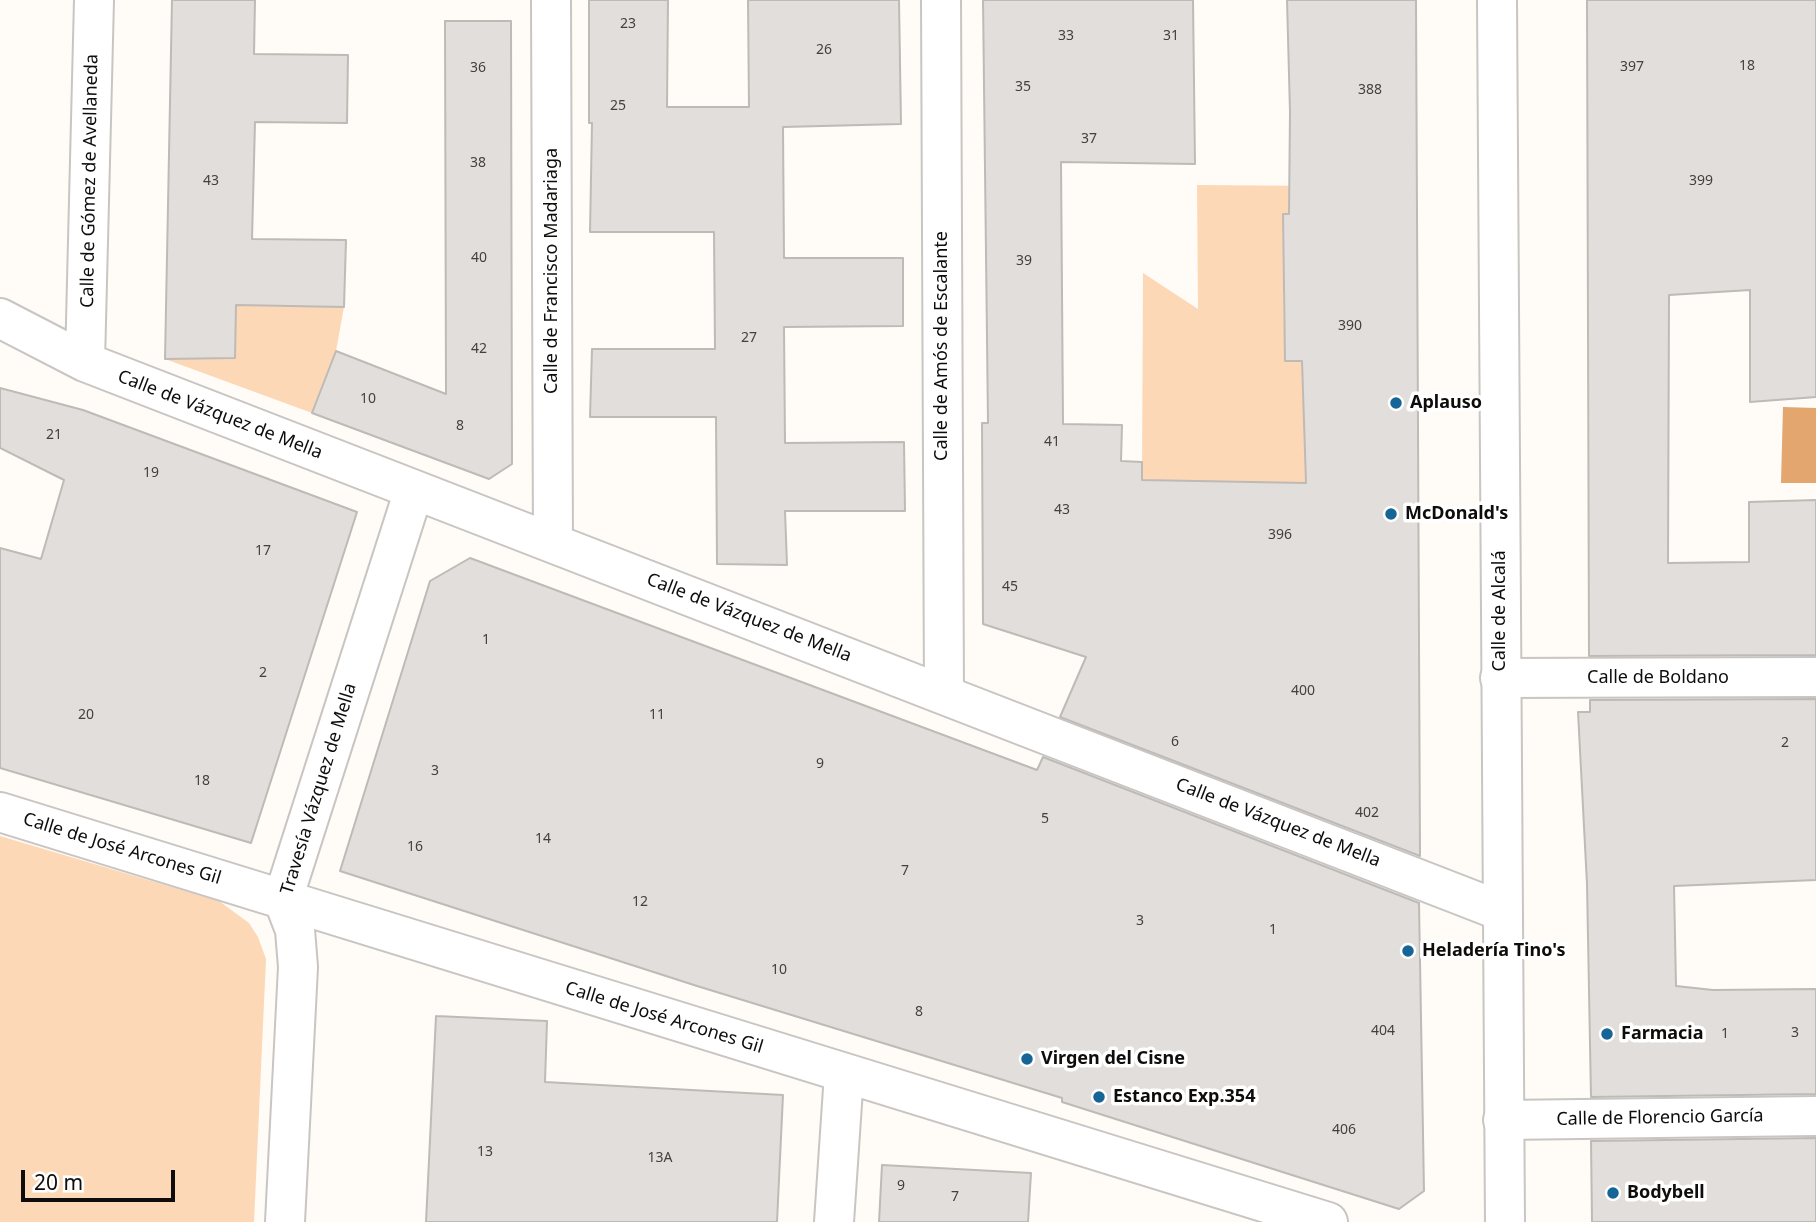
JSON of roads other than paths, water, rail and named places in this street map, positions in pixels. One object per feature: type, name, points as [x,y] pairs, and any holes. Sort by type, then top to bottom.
[{"type":"street","name":"Calle de Gómez de Avellaneda","points":[[85,362],[94,0]]},
{"type":"street","name":"Calle de Francisco Madariaga","points":[[551,0],[553,542]]},
{"type":"street","name":"Calle de Amós de Escalante","points":[[941,0],[944,693]]},
{"type":"street","name":"Calle de Alcalá","points":[[1497,0],[1505,1222]]},
{"type":"street","name":"Calle de Vázquez de Mella","points":[[0,318],[85,362],[1501,911]]},
{"type":"street","name":"Travesía Vázquez de Mella","points":[[285,1222],[298,967],[295,930],[283,899],[414,490]]},
{"type":"street","name":"Calle de Boldano","points":[[1500,678],[1816,677]]},
{"type":"street","name":"Calle de José Arcones Gil","points":[[0,812],[1328,1222]]},
{"type":"street","points":[[834,1222],[844,1074]]},
{"type":"street","name":"Calle de Florencio García","points":[[1503,1120],[1816,1116]]},
{"type":"place","name":"Aplauso","points":[[1396,403]]},
{"type":"place","name":"McDonald's","points":[[1391,514]]},
{"type":"place","name":"Heladería Tino's","points":[[1408,951]]},
{"type":"place","name":"Farmacia","points":[[1607,1034]]},
{"type":"place","name":"Virgen del Cisne","points":[[1027,1059]]},
{"type":"place","name":"Estanco Exp.354","points":[[1099,1097]]},
{"type":"place","name":"Bodybell","points":[[1613,1193]]}]
